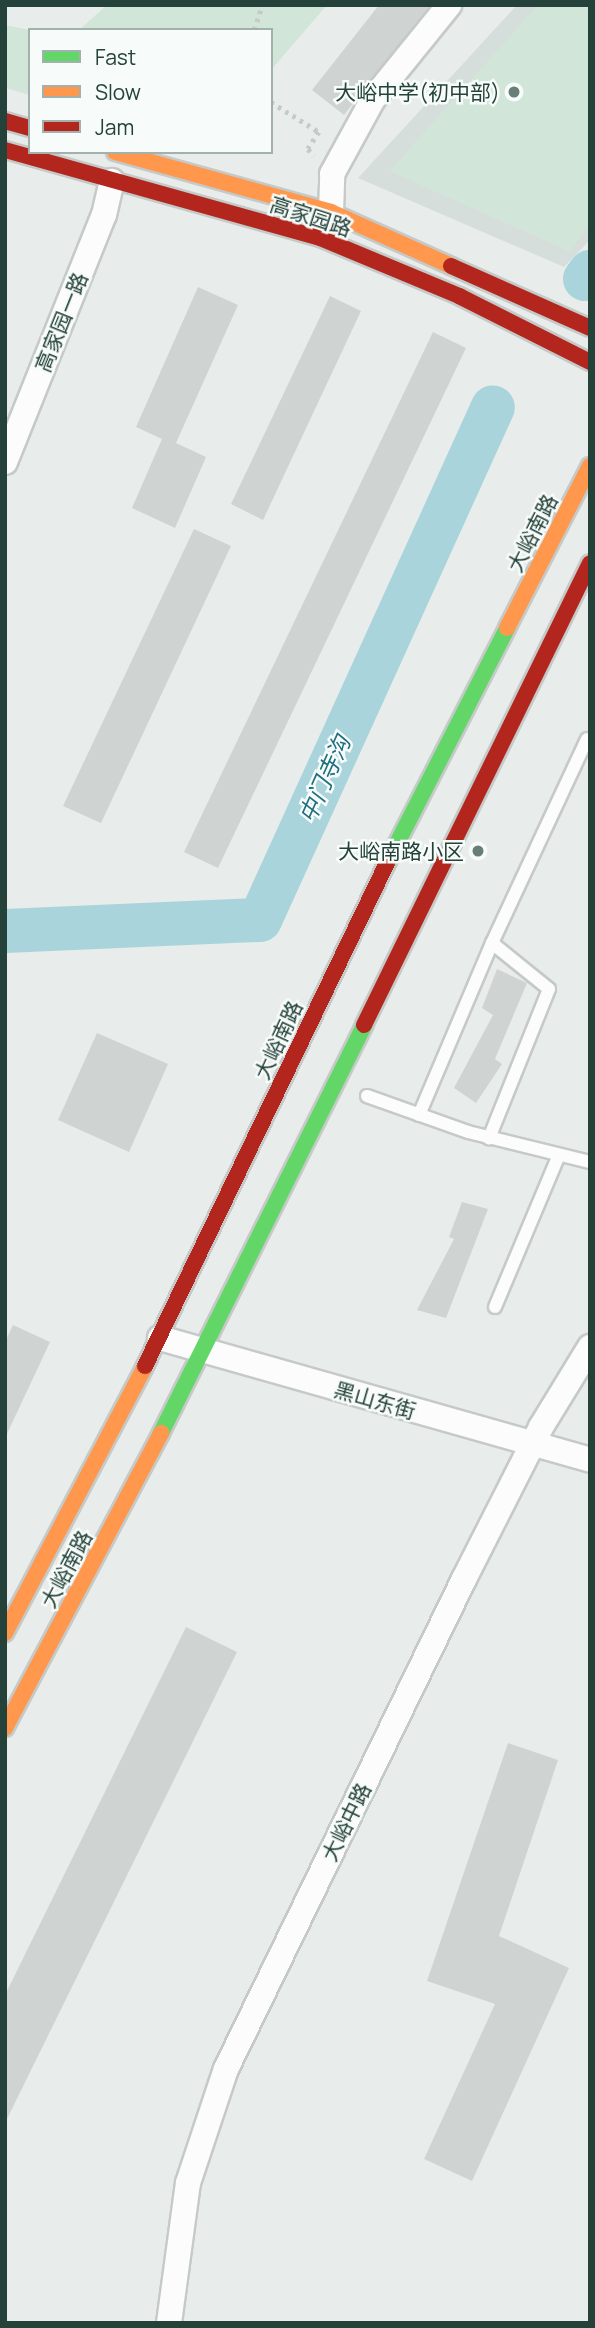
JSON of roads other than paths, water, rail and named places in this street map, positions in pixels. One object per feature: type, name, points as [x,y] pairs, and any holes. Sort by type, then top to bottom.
[{"type":"main road","points":[[5,121],[28,127]]},
{"type":"main road","name":"高家园路","points":[[5,150],[320,238],[459,296],[590,362]]},
{"type":"main road","name":"高家园路","points":[[122,154],[331,212],[590,328]]},
{"type":"main road","name":"大峪南路","points":[[5,1633],[160,1338],[356,923],[590,466]]},
{"type":"main road","name":"大峪南路","points":[[5,1728],[204,1352],[590,563]]},
{"type":"street","points":[[331,212],[332,174],[373,99],[449,5]]},
{"type":"street","name":"高家园一路","points":[[5,462],[104,215],[112,181]]},
{"type":"street","name":"黑山东街","points":[[160,1338],[590,1460]]},
{"type":"street","name":"大峪中路","points":[[169,2323],[188,2183],[226,2069],[532,1445],[590,1347]]},
{"type":"lane","points":[[419,1115],[492,943],[587,739]]},
{"type":"lane","points":[[489,1138],[549,989],[492,943]]},
{"type":"lane","points":[[367,1096],[489,1138],[590,1162]]},
{"type":"lane","points":[[495,1307],[559,1154]]},
{"type":"waterway","name":"中门寺沟","points":[[585,279],[590,272]]},
{"type":"waterway","name":"中门寺沟","points":[[5,931],[260,920],[493,407]]},
{"type":"place","name":"大峪中学(初中部)","points":[[514,92]]},
{"type":"place","name":"大峪南路小区","points":[[478,851]]}]
